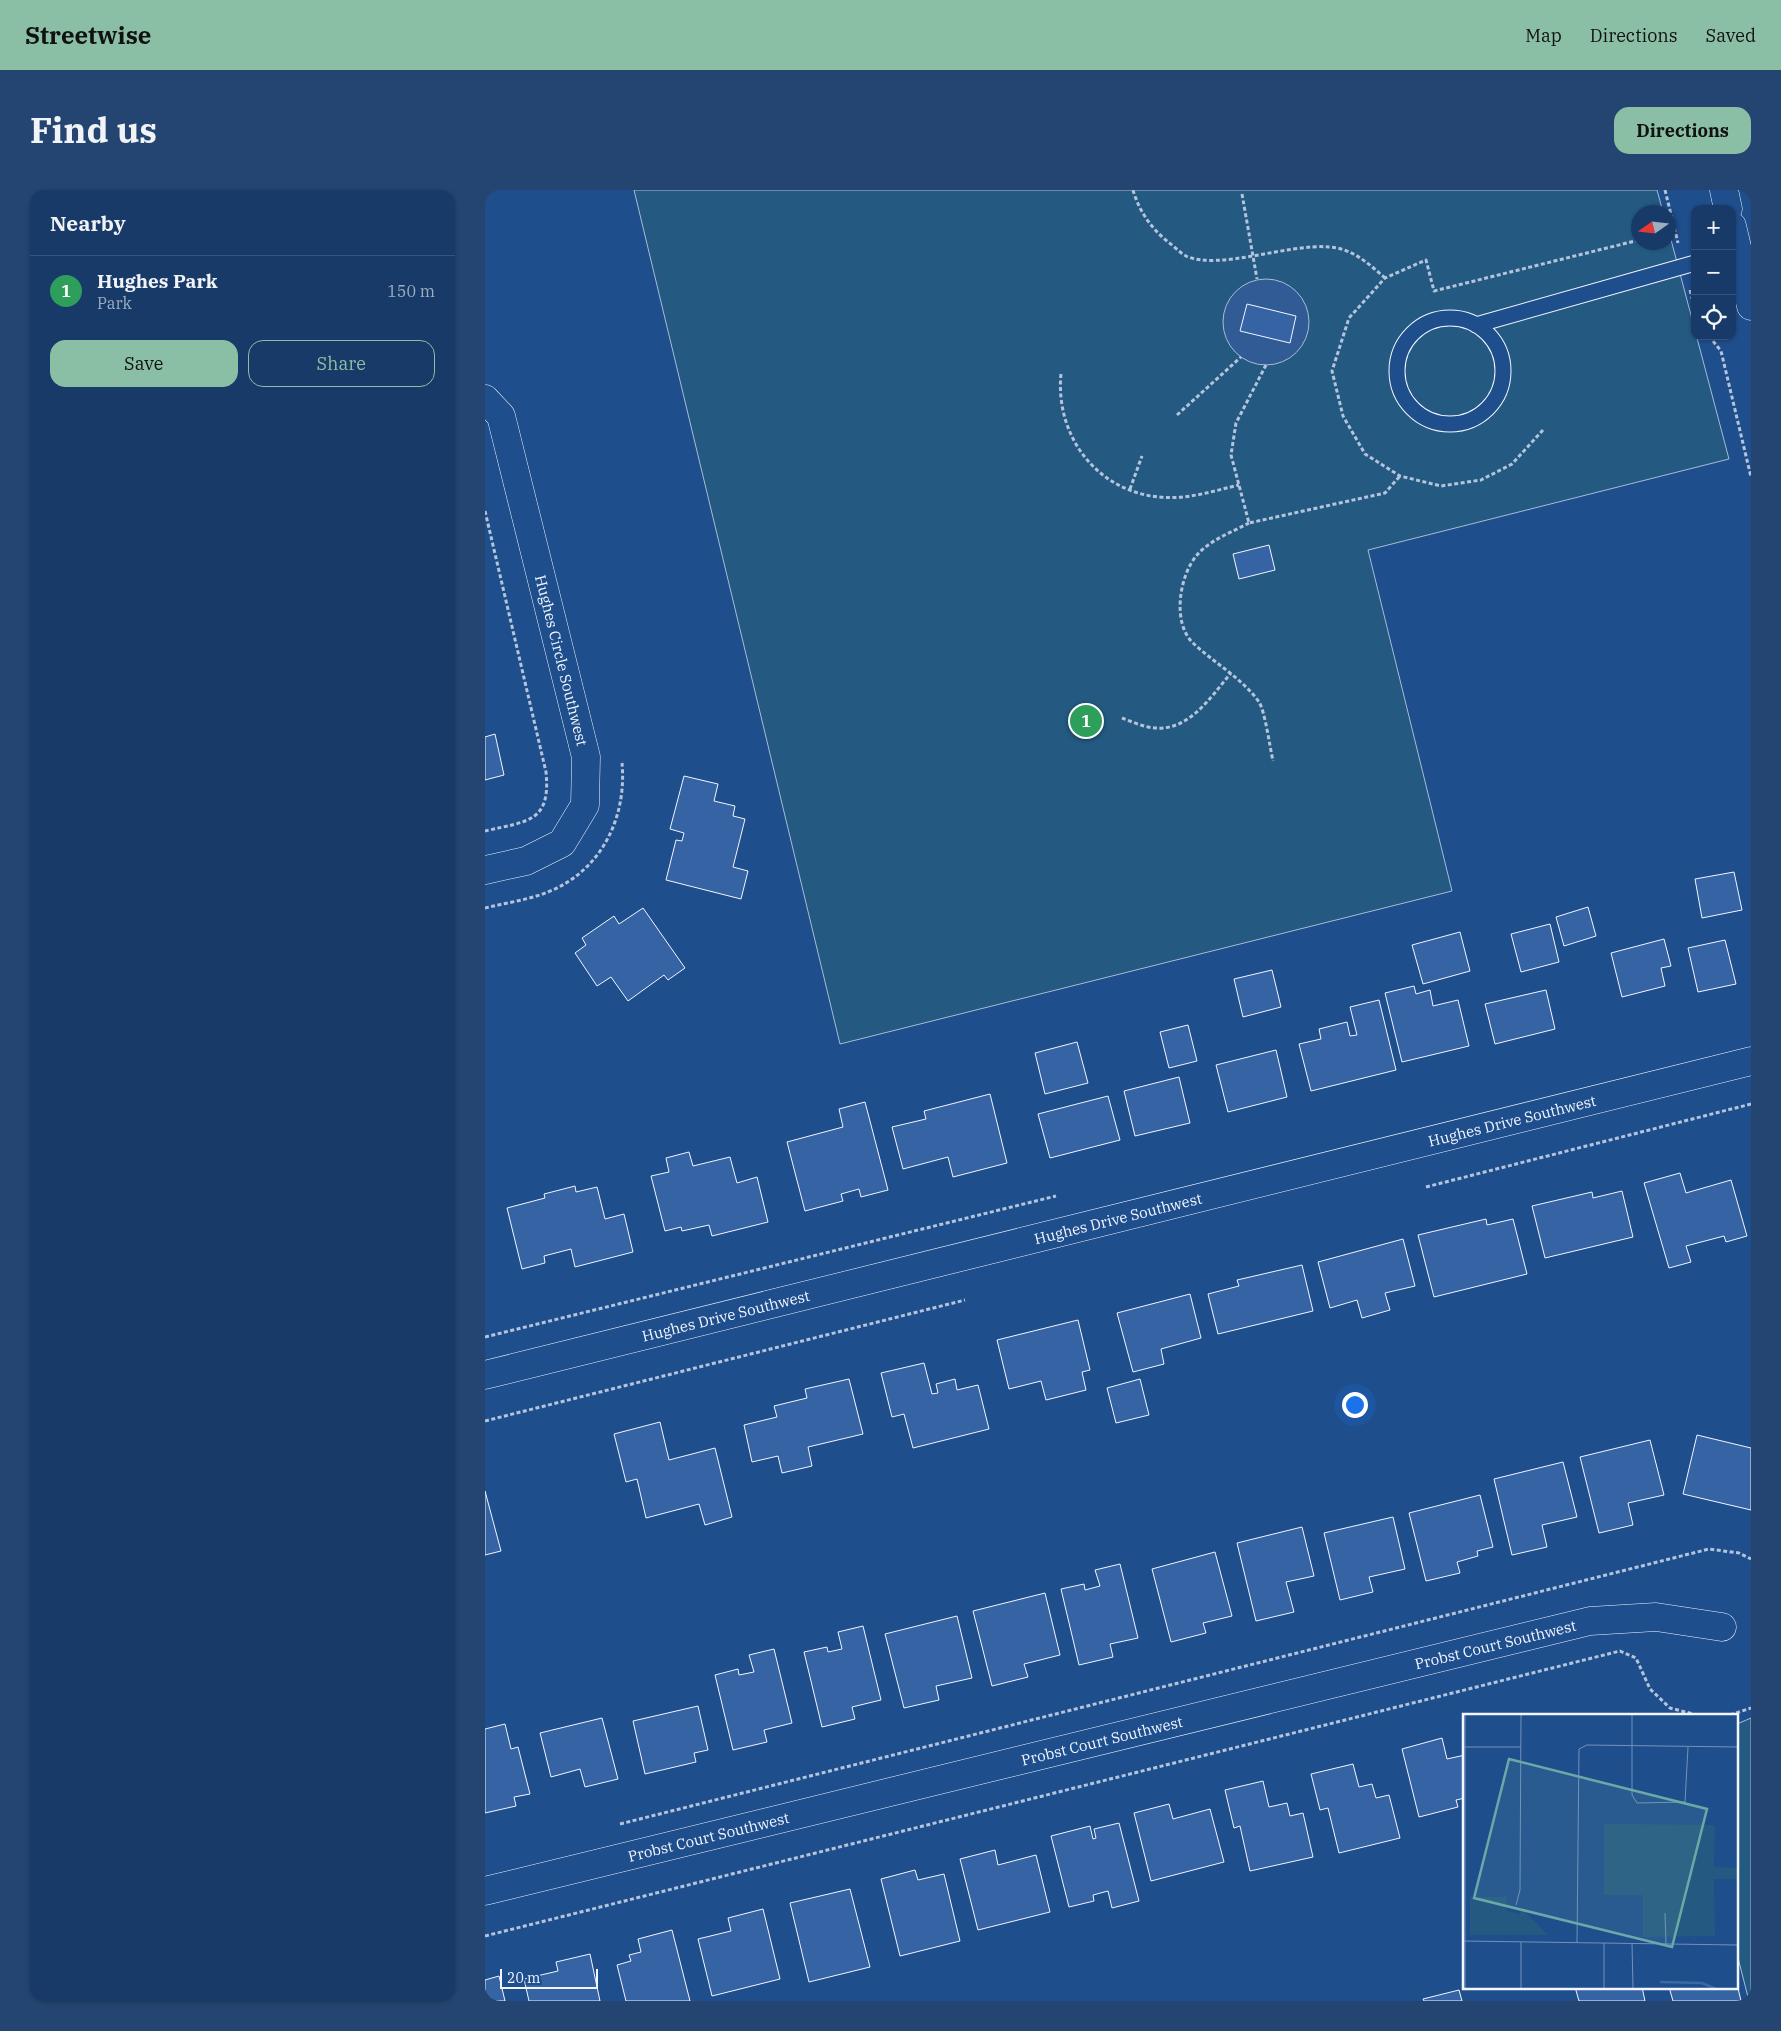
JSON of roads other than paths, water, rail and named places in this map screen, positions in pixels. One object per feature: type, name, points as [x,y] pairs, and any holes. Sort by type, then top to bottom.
[{"type":"street","points":[[1724,190],[1727,205]]},
{"type":"street","points":[[1736,250],[1751,306]]},
{"type":"street","name":"Hughes Circle Southwest","points":[[485,399],[501,416],[586,757],[585,805],[562,843],[526,860],[485,870]]},
{"type":"street","name":"Hughes Drive Southwest","points":[[485,1375],[1751,1061]]},
{"type":"street","name":"Probst Court Southwest","points":[[485,1891],[1590,1622],[1656,1617],[1722,1627]]},
{"type":"lane","points":[[1476,325],[1490,337],[1499,352],[1503,370],[1501,388],[1492,404],[1479,416],[1462,423],[1444,424],[1426,419],[1413,409],[1403,395],[1398,379],[1398,362],[1403,346],[1414,333],[1427,323],[1444,319],[1461,319],[1476,325],[1691,264]]},
{"type":"place","name":"Hughes Park","points":[[1086,721]]}]
